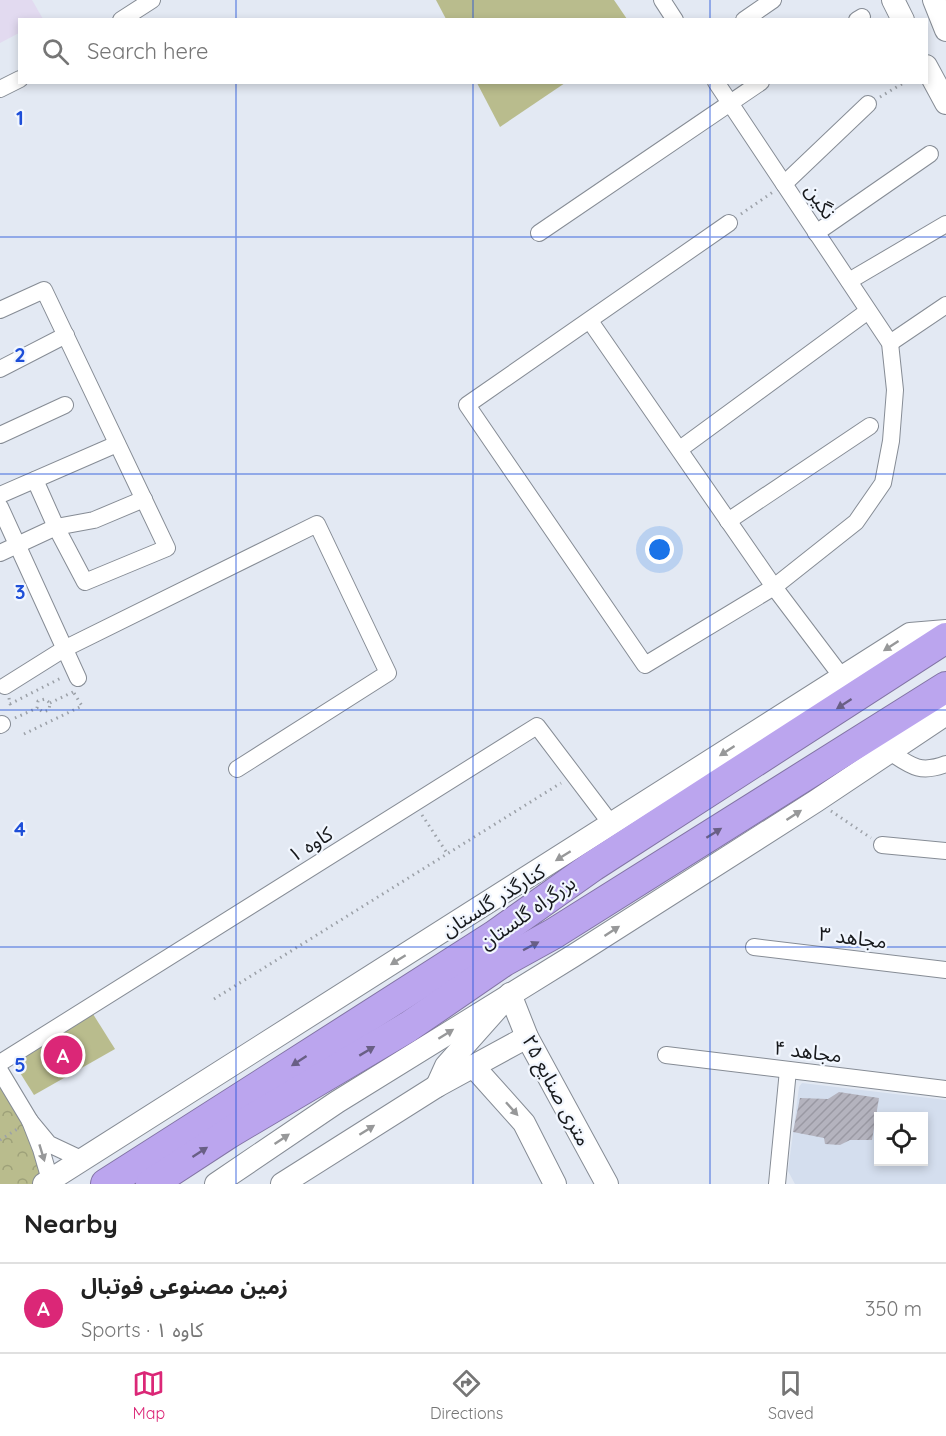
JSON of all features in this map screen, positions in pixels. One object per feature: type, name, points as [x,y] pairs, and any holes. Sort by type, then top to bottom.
[{"type":"highway","name":"بزرگراه گلستان","points":[[106,1184],[484,942],[593,866],[620,835],[654,828],[946,638]]},
{"type":"highway","name":"بزرگراه گلستان","points":[[151,1184],[229,1133],[408,1027],[504,961],[553,934],[946,687]]},
{"type":"highway","points":[[654,828],[653,840],[657,849],[662,854],[677,856]]},
{"type":"highway","points":[[620,835],[645,854],[649,862],[648,874]]},
{"type":"street","points":[[124,18],[152,0]]},
{"type":"street","points":[[662,0],[674,18]]},
{"type":"street","points":[[747,18],[773,0]]},
{"type":"street","points":[[893,0],[902,18]]},
{"type":"street","points":[[934,0],[946,30]]},
{"type":"street","points":[[928,68],[946,103]]},
{"type":"street","points":[[0,89],[18,80]]},
{"type":"street","name":"نگین","points":[[717,84],[890,343]]},
{"type":"street","points":[[539,233],[758,84]]},
{"type":"street","points":[[784,184],[868,104]]},
{"type":"street","points":[[816,233],[930,154]]},
{"type":"street","points":[[729,223],[468,405],[645,665],[774,586],[856,522],[883,483],[891,441],[895,390],[890,343],[946,305]]},
{"type":"street","points":[[849,281],[946,224]]},
{"type":"street","points":[[0,310],[44,290],[167,548],[85,582],[56,527],[35,480]]},
{"type":"street","points":[[680,449],[868,310]]},
{"type":"street","points":[[590,321],[774,586],[842,677]]},
{"type":"street","points":[[0,369],[66,335]]},
{"type":"street","points":[[0,435],[65,405]]},
{"type":"street","points":[[728,521],[870,426]]},
{"type":"street","points":[[0,495],[117,444]]},
{"type":"street","points":[[0,554],[56,527],[94,520],[144,499]]},
{"type":"street","points":[[0,507],[64,649],[74,684]]},
{"type":"street","points":[[5,686],[64,649],[317,524],[388,673],[237,769]]},
{"type":"street","name":"کنارگذر گلستان","points":[[47,1182],[620,835],[842,677],[910,634],[946,631]]},
{"type":"street","points":[[216,1184],[337,1102],[816,801],[946,714]]},
{"type":"street","name":"کاوه ۱","points":[[0,1063],[537,726],[620,835]]},
{"type":"street","points":[[890,752],[912,767],[934,769],[946,764]]},
{"type":"street","points":[[882,845],[946,851]]},
{"type":"street","name":"مجاهد ۳","points":[[754,947],[946,970]]},
{"type":"street","points":[[437,1086],[446,1066],[510,994]]},
{"type":"street","name":"۲۵ متری صنایع","points":[[510,994],[527,1037],[607,1184]]},
{"type":"street","points":[[282,1184],[437,1086],[527,1037]]},
{"type":"street","name":"مجاهد ۴","points":[[666,1055],[946,1089]]},
{"type":"street","points":[[473,1066],[524,1123],[555,1184]]},
{"type":"street","points":[[777,1184],[788,1070]]},
{"type":"street","points":[[0,1071],[30,1121],[49,1144],[83,1160]]},
{"type":"street","points":[[30,1121],[41,1149],[47,1182]]},
{"type":"path","points":[[868,104],[901,84]]},
{"type":"path","points":[[729,223],[784,184]]},
{"type":"path","points":[[5,686],[10,704],[65,676],[60,665],[64,649]]},
{"type":"path","points":[[24,734],[82,706],[74,684],[50,703],[49,710],[46,712]]},
{"type":"path","points":[[37,691],[41,699]]},
{"type":"path","points":[[41,699],[50,703]]},
{"type":"path","points":[[37,708],[38,701],[41,699]]},
{"type":"path","points":[[37,708],[46,712],[51,721]]},
{"type":"path","points":[[1,725],[37,708]]},
{"type":"path","points":[[214,999],[574,775]]},
{"type":"path","points":[[816,801],[882,845]]},
{"type":"path","points":[[414,803],[447,853]]},
{"type":"path","points":[[0,1140],[30,1121]]},
{"type":"shaded area","points":[[0,0],[32,0],[42,18],[18,18],[18,34],[0,43]]},
{"type":"shaded area","points":[[802,1083],[946,1100],[946,1184],[795,1184],[788,1171],[799,1087]]},
{"type":"green space","points":[[436,0],[614,0],[626,18],[445,18]]},
{"type":"green space","points":[[478,84],[564,84],[500,127]]},
{"type":"green space","points":[[93,1014],[115,1049],[34,1095],[12,1060]]},
{"type":"green space","points":[[0,1072],[41,1149],[44,1184],[0,1184]]},
{"type":"building","points":[[839,1092],[879,1098],[877,1112],[874,1112],[872,1140],[850,1140],[840,1145],[825,1144],[824,1138],[793,1132],[800,1098],[828,1099]]},
{"type":"place","name":"زمین مصنوعی فوتبال","points":[[63,1055]]}]
